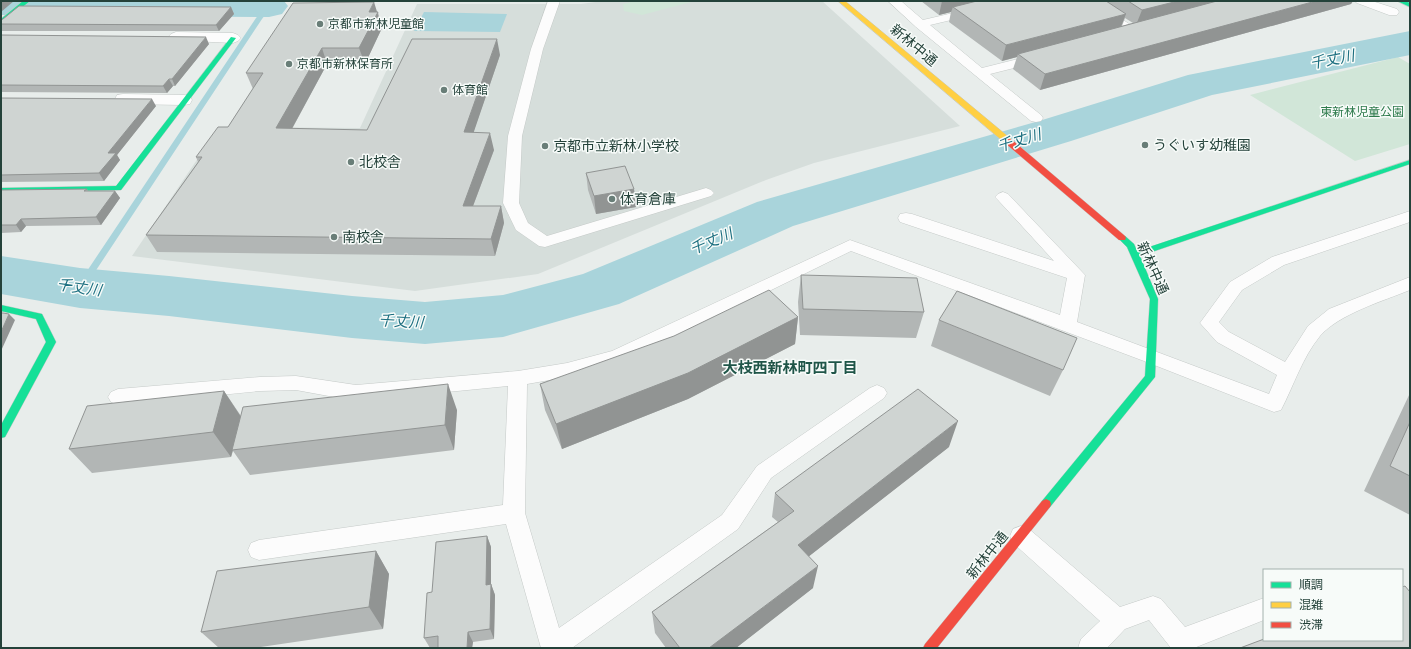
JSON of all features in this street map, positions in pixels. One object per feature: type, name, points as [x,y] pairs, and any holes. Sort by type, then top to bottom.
[{"type":"street","points":[[1,22],[27,1]]},
{"type":"street","name":"新林中通","points":[[841,1],[1131,246],[1154,299],[1150,377],[929,648]]},
{"type":"street","points":[[1400,1],[1410,5]]},
{"type":"street","points":[[161,37],[233,38]]},
{"type":"street","points":[[1,190],[118,188],[233,38]]},
{"type":"street","points":[[104,99],[184,100]]},
{"type":"street","points":[[1134,254],[1410,162]]},
{"type":"street","points":[[1,308],[39,316],[51,342],[3,426]]},
{"type":"lane","points":[[554,1],[537,49],[514,136],[511,203],[522,226],[545,242],[706,193]]},
{"type":"lane","points":[[894,1],[920,24],[982,72],[1036,118]]},
{"type":"lane","points":[[920,24],[1019,1]]},
{"type":"lane","points":[[1087,1],[1135,32]]},
{"type":"lane","points":[[1361,1],[1393,12]]},
{"type":"lane","points":[[1120,36],[1150,28]]},
{"type":"lane","points":[[982,72],[1051,54]]},
{"type":"lane","points":[[1003,197],[1076,275]]},
{"type":"lane","points":[[1288,372],[1223,337],[1209,323],[1236,286],[1278,261],[1410,216]]},
{"type":"lane","points":[[906,218],[1076,275]]},
{"type":"lane","points":[[118,397],[260,384],[296,383],[356,393],[518,378],[567,370],[617,357],[850,245],[1151,356],[1274,404],[1288,372],[1314,331],[1335,314],[1410,283]]},
{"type":"lane","points":[[1067,325],[1076,275]]},
{"type":"lane","points":[[518,378],[514,513],[553,647],[730,522],[764,472],[877,393]]},
{"type":"lane","points":[[259,550],[514,513]]},
{"type":"lane","points":[[1021,536],[1117,620]]},
{"type":"lane","points":[[1090,648],[1117,620],[1153,607],[1181,641],[1263,609]]},
{"type":"shaded area","name":"京都市立新林小学校","points":[[603,1],[822,1],[960,126],[814,163],[766,180],[538,274],[415,291],[132,256],[219,127],[360,128],[417,4],[581,4]]},
{"type":"green space","points":[[635,1],[695,1],[642,15],[624,11],[623,4]]},
{"type":"green space","name":"東新林児童公園","points":[[1398,57],[1410,64],[1410,144],[1355,161],[1250,95]]},
{"type":"water","points":[[424,12],[507,14],[500,32],[414,31]]},
{"type":"building","points":[[977,1],[1106,1],[1126,14],[1006,45],[953,7]]},
{"type":"building","points":[[1128,1],[1178,1],[1142,10]]},
{"type":"building","points":[[1217,1],[1316,1],[1045,74],[1018,54]]},
{"type":"building","points":[[374,2],[369,12],[378,12],[359,48],[322,48],[276,128],[367,130],[412,39],[497,39],[464,132],[490,133],[463,206],[501,206],[491,239],[146,235],[202,157],[196,157],[218,127],[228,127],[263,73],[246,73],[293,3]]},
{"type":"building","points":[[19,6],[231,7],[216,25],[1,24],[1,20]]},
{"type":"building","points":[[1,35],[206,37],[172,79],[169,79],[163,86],[1,85]]},
{"type":"building","points":[[1,98],[152,99],[108,153],[116,153],[99,173],[1,175]]},
{"type":"building","points":[[625,166],[634,189],[594,196],[586,173]]},
{"type":"building","points":[[87,189],[84,191],[115,191],[96,217],[21,219],[16,225],[1,225],[1,190]]},
{"type":"building","points":[[801,275],[917,278],[924,312],[803,309]]},
{"type":"building","points":[[769,290],[798,317],[688,373],[556,424],[540,384],[674,336]]},
{"type":"building","points":[[957,291],[1077,338],[1063,370],[939,320]]},
{"type":"building","points":[[1,313],[9,314],[1,332]]},
{"type":"building","points":[[448,384],[445,425],[232,450],[243,407]]},
{"type":"building","points":[[918,389],[958,421],[798,545],[818,566],[709,648],[680,648],[652,612],[794,511],[775,493]]},
{"type":"building","points":[[224,391],[213,432],[69,449],[87,406]]},
{"type":"building","points":[[1410,422],[1410,476],[1390,466]]},
{"type":"building","points":[[487,536],[486,585],[491,584],[490,629],[468,632],[467,648],[438,648],[438,636],[424,638],[427,593],[432,592],[436,542]]},
{"type":"building","points":[[376,551],[369,607],[201,632],[217,571]]},
{"type":"building","points":[[1405,586],[1410,592],[1410,648],[1240,648],[1263,639],[1263,641],[1403,641],[1403,587]]},
{"type":"waterway","points":[[80,288],[259,18],[273,1]]},
{"type":"waterway","points":[[1,4],[269,6]]},
{"type":"waterway","name":"千丈川","points":[[1,275],[80,288],[169,296],[352,317],[425,323],[503,316],[599,290],[775,214],[1055,131],[1203,84],[1410,43]]},
{"type":"traffic: fast","points":[[1,22],[27,1]]},
{"type":"traffic: fast","points":[[1400,1],[1410,5]]},
{"type":"traffic: fast","points":[[1,190],[118,188],[233,38]]},
{"type":"traffic: fast","points":[[1134,255],[1410,162]]},
{"type":"traffic: fast","points":[[1046,504],[1150,377],[1154,299],[1131,246],[1122,238]]},
{"type":"traffic: fast","points":[[1,308],[39,316],[51,342],[1,434]]},
{"type":"traffic: slow","points":[[841,1],[1008,141]]},
{"type":"traffic: jam","points":[[1008,141],[1122,238]]},
{"type":"traffic: jam","points":[[929,648],[1046,504]]},
{"type":"place","name":"京都市新林児童館","points":[[320,24]]},
{"type":"place","name":"京都市新林保育所","points":[[289,64]]},
{"type":"place","name":"体育館","points":[[444,90]]},
{"type":"place","name":"うぐいす幼稚園","points":[[1145,145]]},
{"type":"place","name":"京都市立新林小学校","points":[[545,146]]},
{"type":"place","name":"北校舎","points":[[351,162]]},
{"type":"place","name":"体育倉庫","points":[[612,199]]},
{"type":"place","name":"南校舎","points":[[334,237]]},
{"type":"district","name":"大枝西新林町四丁目","points":[[790,367]]}]
